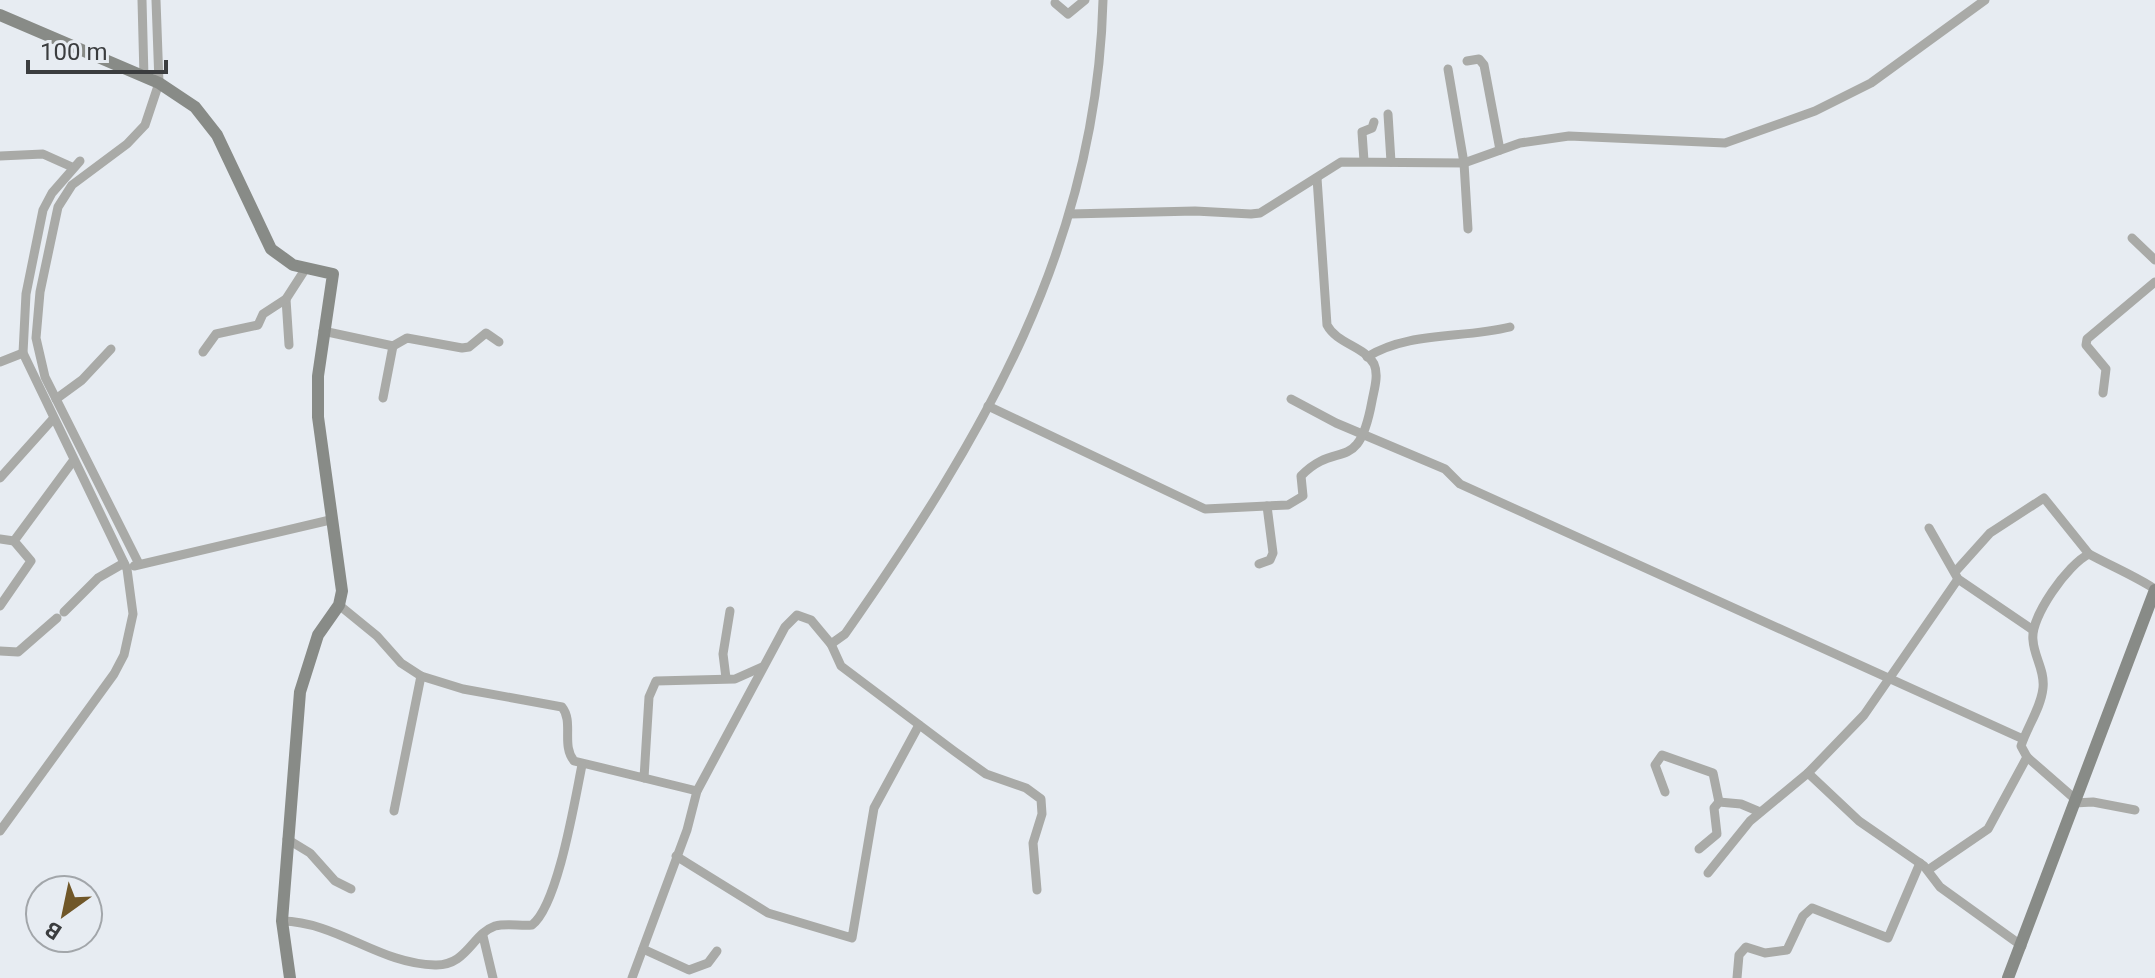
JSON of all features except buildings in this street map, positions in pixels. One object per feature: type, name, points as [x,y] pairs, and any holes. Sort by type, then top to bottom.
[{"type":"street","points":[[142,0],[144,77]]},
{"type":"street","points":[[0,831],[103,692],[124,655],[133,614],[131,566],[45,377],[36,338],[40,292],[54,218],[72,185],[141,132],[159,83],[156,0]]},
{"type":"street","points":[[1055,3],[1068,14],[1085,0]]},
{"type":"street","points":[[831,644],[845,634],[940,495],[1047,288],[1070,214],[1102,65],[1103,0]]},
{"type":"street","points":[[1070,214],[1260,213],[1317,178],[1333,164],[1364,161],[1464,163],[1500,150],[1569,136],[1725,143],[1815,111],[1871,83],[1985,0]]},
{"type":"street","points":[[0,15],[159,83],[195,107],[209,123],[271,249],[280,258],[333,274],[323,331],[318,417],[342,591],[339,605],[318,635],[305,670],[287,839],[282,921],[290,978]]},
{"type":"street","points":[[1467,61],[1479,59],[1484,65],[1500,150]]},
{"type":"street","points":[[1448,69],[1464,163],[1468,229]]},
{"type":"street","points":[[1388,114],[1391,162]]},
{"type":"street","points":[[1364,161],[1362,132],[1372,128],[1374,122]]},
{"type":"street","points":[[0,156],[43,154],[76,164],[43,210],[26,294],[23,353],[52,420],[131,566]]},
{"type":"street","points":[[988,406],[1205,509],[1299,501],[1303,496],[1301,476],[1307,469],[1349,451],[1365,436],[1376,375],[1367,357],[1337,338],[1327,325],[1317,178]]},
{"type":"street","points":[[2132,238],[2155,260]]},
{"type":"street","points":[[203,352],[216,334],[255,328],[263,314],[286,299],[306,268]]},
{"type":"street","points":[[2103,393],[2106,369],[2086,345],[2087,339],[2155,282]]},
{"type":"street","points":[[286,299],[289,345]]},
{"type":"street","points":[[1367,357],[1403,340],[1478,335],[1510,327]]},
{"type":"street","points":[[323,331],[393,346],[407,338],[462,348],[486,333],[499,342]]},
{"type":"street","points":[[383,398],[393,346]]},
{"type":"street","points":[[56,399],[82,380],[111,349]]},
{"type":"street","points":[[0,362],[23,353]]},
{"type":"street","points":[[1291,399],[1365,436],[1445,469],[1460,484],[1590,545],[2023,739]]},
{"type":"street","points":[[0,478],[52,420]]},
{"type":"street","points":[[14,541],[73,461]]},
{"type":"street","points":[[1708,873],[1760,812],[1808,773],[1857,723],[1890,678],[1956,575],[1990,533],[2044,498],[2084,543],[2089,554],[2111,568],[2129,572],[2155,590],[2008,978]]},
{"type":"street","points":[[1259,564],[1270,560],[1273,553],[1267,506]]},
{"type":"street","points":[[0,651],[18,652],[98,578],[131,566],[330,520]]},
{"type":"street","points":[[1929,528],[1956,575],[2033,630]]},
{"type":"street","points":[[0,539],[14,541],[31,561],[0,606]]},
{"type":"street","points":[[2089,554],[2072,566],[2046,603],[2033,630],[2034,648],[2043,668],[2043,690],[2021,746],[2027,757],[2075,801],[2135,810]]},
{"type":"street","points":[[339,605],[377,636],[401,663],[421,676],[463,689],[562,707],[567,719],[571,757],[582,765],[697,791]]},
{"type":"street","points":[[726,678],[723,654],[730,611]]},
{"type":"street","points":[[632,978],[697,791],[790,619],[797,615],[811,620],[831,644],[841,666],[919,725],[986,774],[1026,788],[1041,799],[1042,814],[1033,843],[1037,890]]},
{"type":"street","points":[[644,778],[649,697],[656,681],[744,677],[763,667]]},
{"type":"street","points":[[394,811],[421,676]]},
{"type":"street","points":[[676,856],[768,913],[852,938],[874,808],[919,725]]},
{"type":"street","points":[[1665,792],[1655,765],[1662,755],[1713,773],[1719,802]]},
{"type":"street","points":[[1737,978],[1742,950],[1746,947],[1765,953],[1787,950],[1803,916],[1812,908],[1888,938],[1924,866],[1988,829],[2027,757]]},
{"type":"street","points":[[282,921],[324,926],[400,960],[431,965],[454,961],[494,926],[532,925],[542,914],[561,861],[582,765]]},
{"type":"street","points":[[1808,773],[1859,821],[1924,866],[1940,887],[2022,946]]},
{"type":"street","points":[[1719,802],[1741,804],[1760,812]]},
{"type":"street","points":[[1699,849],[1717,834],[1714,808],[1719,802]]},
{"type":"street","points":[[287,839],[310,853],[335,881],[351,889]]},
{"type":"street","points":[[483,936],[493,978]]},
{"type":"street","points":[[643,949],[689,970],[708,963],[717,951]]}]
